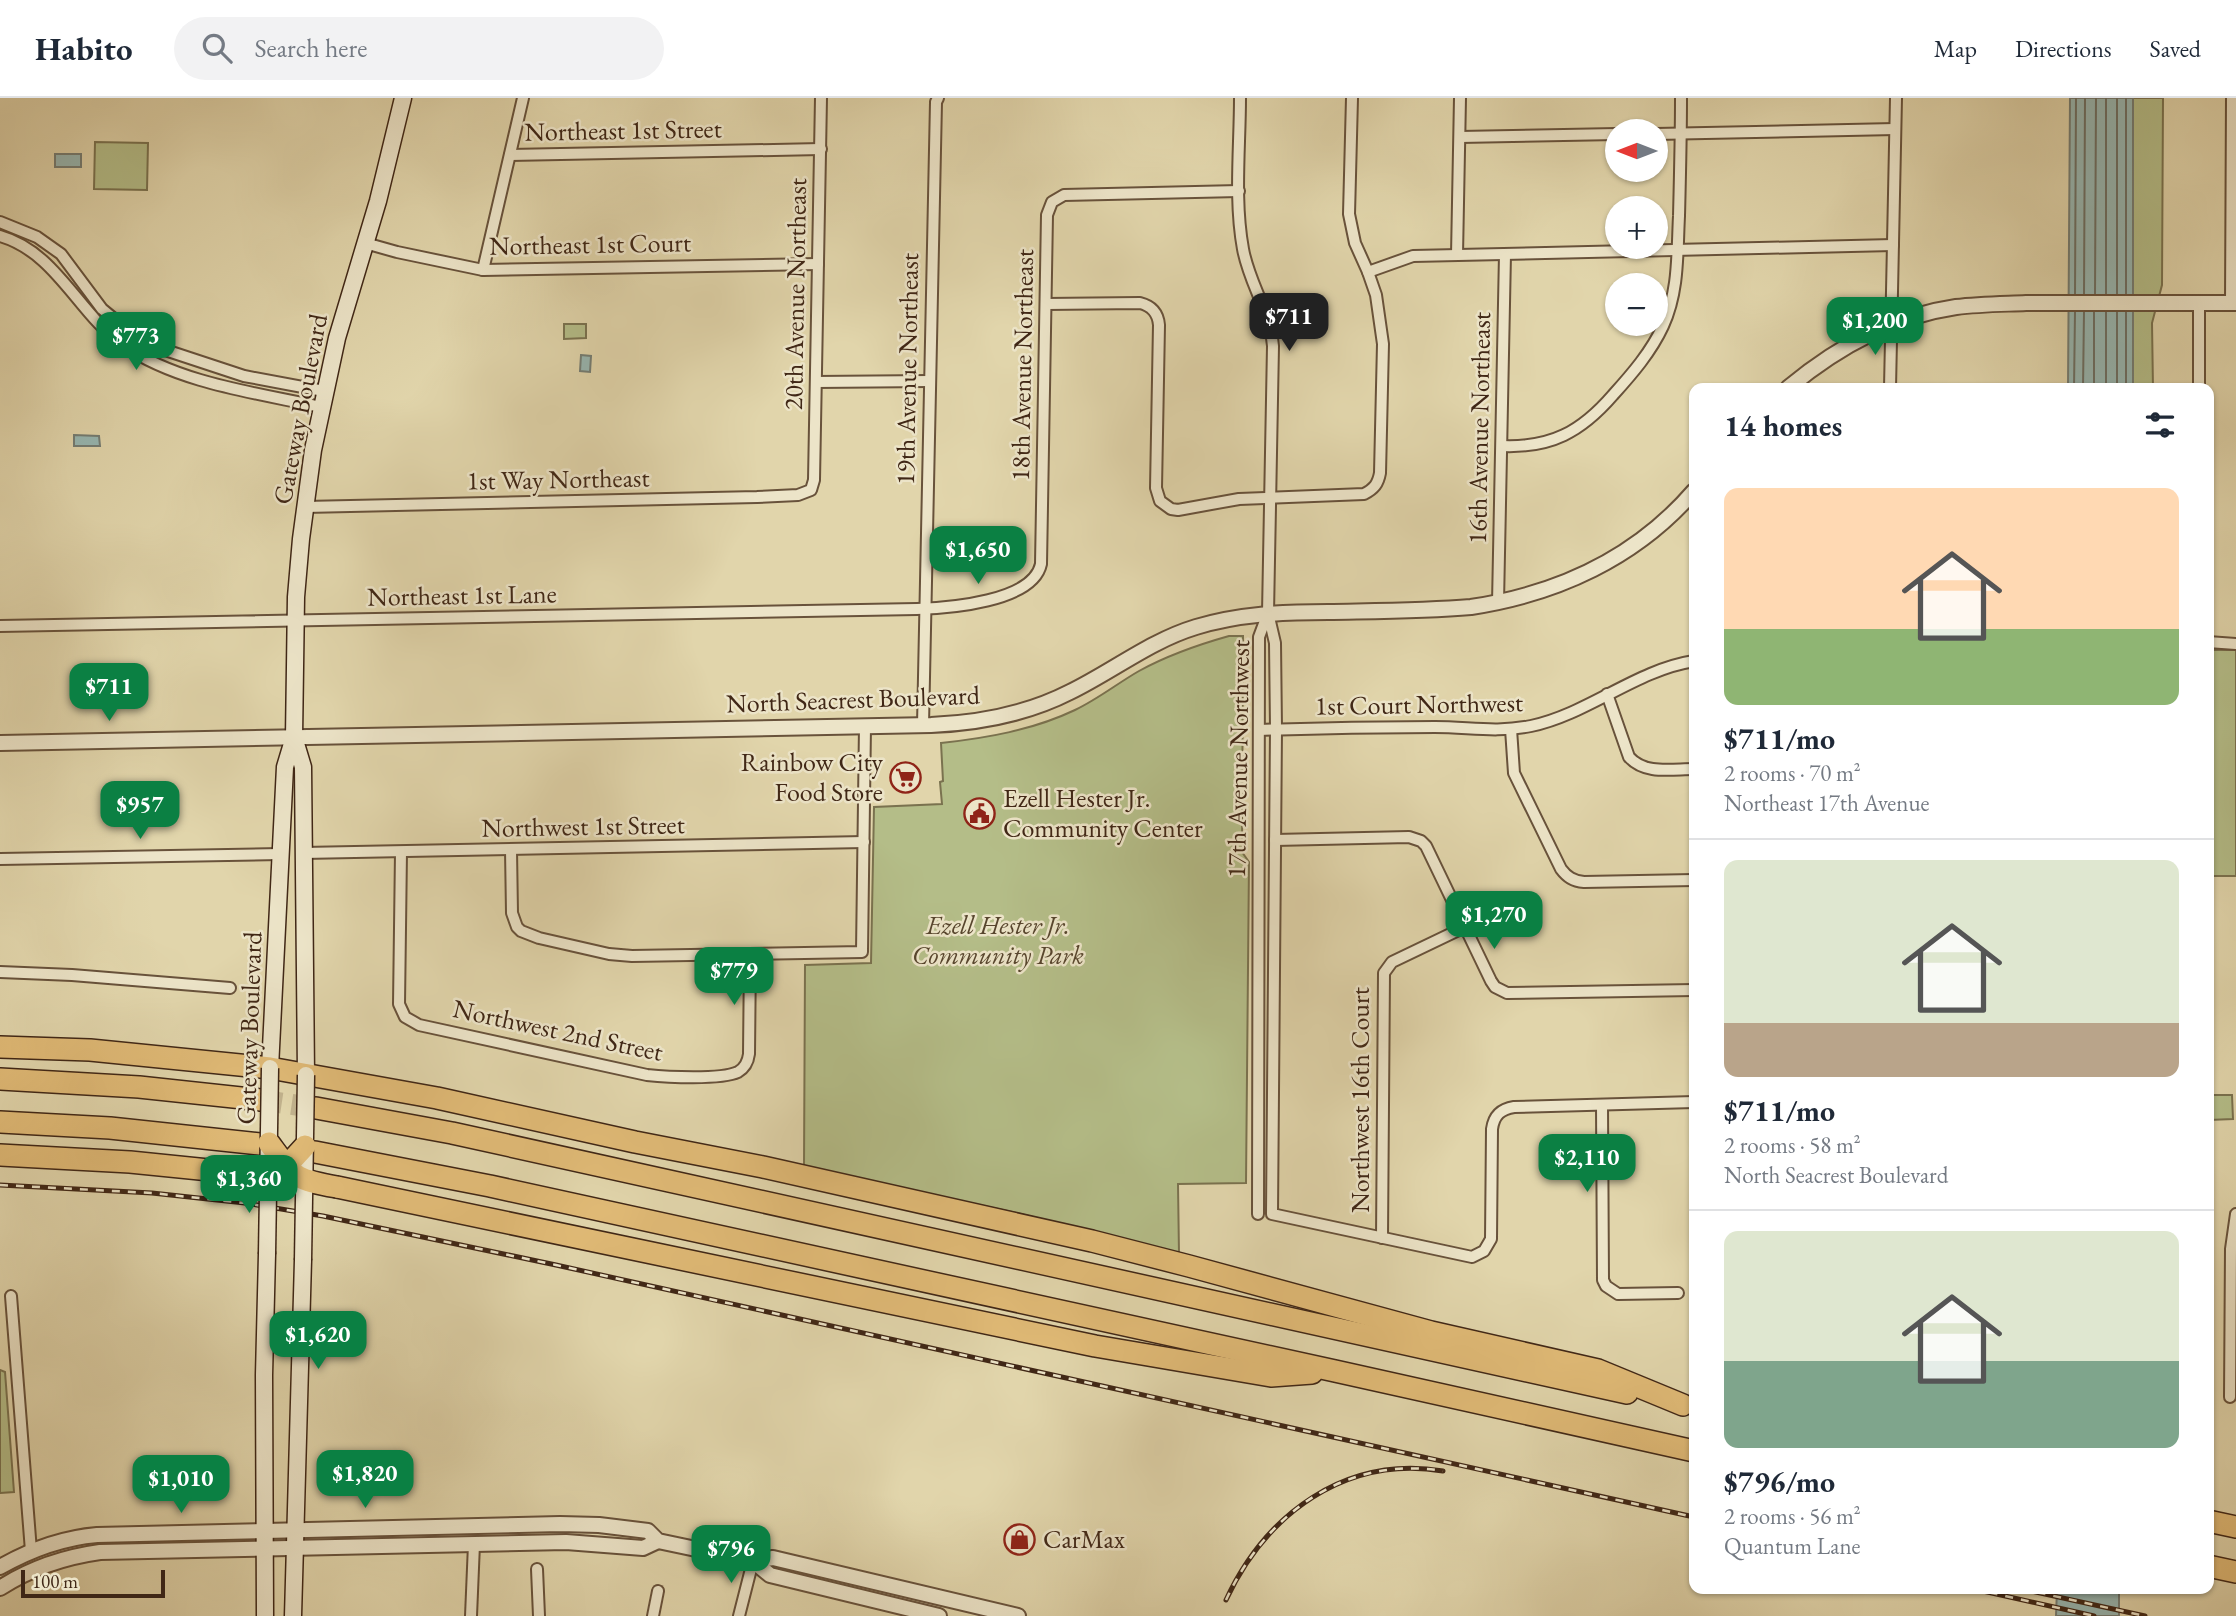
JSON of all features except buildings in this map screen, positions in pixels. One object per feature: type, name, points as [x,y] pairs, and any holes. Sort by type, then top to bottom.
[{"type":"highway","points":[[0,1047],[90,1050],[270,1068],[438,1098],[1079,1238],[1430,1332],[1598,1370],[1688,1406]]},
{"type":"highway","points":[[0,1079],[139,1087],[261,1100]]},
{"type":"highway","points":[[316,1108],[475,1138],[1688,1406]]},
{"type":"highway","points":[[0,1122],[121,1129],[264,1144],[271,1173]]},
{"type":"highway","points":[[271,1173],[310,1149],[1689,1450]]},
{"type":"highway","points":[[0,1155],[293,1174],[304,1181],[1107,1348],[1271,1376],[1335,1371]]},
{"type":"highway","points":[[2214,1522],[2236,1527]]},
{"type":"highway","points":[[2214,1567],[2236,1572]]},
{"type":"main road","name":"Gateway Boulevard","points":[[264,1144],[285,767],[293,737],[295,621],[305,507],[323,399],[346,305],[378,201],[403,98]]},
{"type":"main road","name":"Gateway Boulevard","points":[[293,737],[303,767],[306,1075],[310,1149],[304,1181],[293,1616]]},
{"type":"main road","points":[[265,1616],[264,1375],[271,1173]]},
{"type":"street","points":[[483,270],[523,98]]},
{"type":"street","name":"20th Avenue Northeast","points":[[811,490],[814,480],[821,98]]},
{"type":"street","name":"19th Avenue Northeast","points":[[923,725],[938,98]]},
{"type":"street","points":[[1240,98],[1239,191],[1243,251],[1272,331],[1268,613]]},
{"type":"street","points":[[1046,304],[1140,303],[1147,304],[1155,312],[1159,325],[1156,488],[1160,501],[1171,509],[1239,499],[1364,494],[1376,486],[1380,473],[1383,344],[1376,296],[1355,243],[1349,214],[1352,98]]},
{"type":"street","points":[[1457,255],[1460,98]]},
{"type":"street","points":[[1502,446],[1534,445],[1557,439],[1579,427],[1598,412],[1640,364],[1663,326],[1675,290],[1681,98]]},
{"type":"street","points":[[1890,383],[1896,98]]},
{"type":"street","points":[[1795,383],[1826,359],[1869,335],[1914,317],[1957,307],[2065,302],[2233,304],[2232,98]]},
{"type":"street","points":[[1668,134],[1895,129]]},
{"type":"street","points":[[1460,137],[1605,134]]},
{"type":"street","name":"Northeast 1st Street","points":[[510,155],[821,149]]},
{"type":"street","name":"18th Avenue Northeast","points":[[926,608],[971,604],[994,598],[1031,582],[1039,571],[1047,215],[1052,202],[1064,195],[1239,191]]},
{"type":"street","points":[[0,222],[37,237],[61,254],[102,309],[150,345],[323,399]]},
{"type":"street","points":[[0,236],[33,251],[98,325],[142,358],[204,381],[323,399]]},
{"type":"street","name":"Northeast 1st Court","points":[[365,243],[397,253],[483,270],[818,264]]},
{"type":"street","points":[[1368,272],[1406,257],[1894,245]]},
{"type":"street","name":"16th Avenue Northeast","points":[[1498,603],[1505,254]]},
{"type":"street","points":[[2199,304],[2199,383]]},
{"type":"street","points":[[816,382],[930,381]]},
{"type":"street","name":"1st Way Northeast","points":[[305,507],[757,497],[798,495],[811,490]]},
{"type":"street","name":"North Seacrest Boulevard","points":[[0,743],[973,722],[1025,710],[1069,693],[1171,636],[1222,620],[1268,613],[1443,609],[1498,603],[1559,586],[1607,562],[1639,542],[1689,496]]},
{"type":"street","name":"Northeast 1st Lane","points":[[0,626],[926,608]]},
{"type":"street","name":"17th Avenue Northwest","points":[[1268,613],[1275,643],[1276,729],[1272,1214],[1382,1238]]},
{"type":"street","name":"17th Avenue Northwest","points":[[1258,1214],[1259,637],[1268,613]]},
{"type":"street","points":[[2214,642],[2236,644]]},
{"type":"street","name":"1st Court Northwest","points":[[1259,730],[1439,727],[1488,731],[1511,729],[1549,721],[1664,668],[1689,662]]},
{"type":"street","points":[[1607,694],[1629,757],[1634,762],[1652,769],[1689,769]]},
{"type":"street","points":[[511,850],[513,920],[521,932],[528,935],[621,955],[862,952],[865,726]]},
{"type":"street","points":[[1511,729],[1514,773],[1560,869],[1570,878],[1577,881],[1689,880]]},
{"type":"street","points":[[1275,840],[1415,838],[1426,846],[1491,981],[1495,987],[1507,993],[1689,990]]},
{"type":"street","name":"Northwest 1st Street","points":[[303,853],[864,842]]},
{"type":"street","name":"Northwest 2nd Street","points":[[401,852],[399,1004],[405,1017],[419,1025],[647,1075],[733,1074],[745,1067],[749,1054],[750,955]]},
{"type":"street","points":[[0,859],[281,854]]},
{"type":"street","name":"Northwest 16th Court","points":[[1382,1238],[1384,973],[1392,962],[1465,927]]},
{"type":"street","points":[[0,972],[230,988]]},
{"type":"street","points":[[1382,1238],[1465,1256],[1479,1255],[1484,1251],[1491,1239],[1492,1129],[1496,1116],[1501,1111],[1514,1107],[1689,1102]]},
{"type":"street","points":[[1602,1105],[1603,1280],[1606,1286],[1618,1294],[1678,1293]]},
{"type":"street","points":[[2230,1397],[2231,1249],[2236,1214]]},
{"type":"street","points":[[11,1296],[33,1570]]},
{"type":"street","points":[[538,1524],[538,1542]]},
{"type":"street","points":[[0,1567],[31,1551],[68,1539],[97,1535],[538,1524],[599,1525],[648,1531],[658,1541],[753,1561],[773,1558],[1018,1616]]},
{"type":"street","points":[[0,1588],[33,1570],[59,1560],[100,1552],[538,1542],[596,1543],[643,1548],[658,1541]]},
{"type":"street","points":[[471,1616],[474,1544]]},
{"type":"street","points":[[753,1561],[770,1576],[939,1616]]},
{"type":"street","points":[[739,1616],[753,1561]]},
{"type":"street","points":[[537,1569],[538,1616]]},
{"type":"street","points":[[893,1605],[897,1588]]},
{"type":"street","points":[[653,1616],[658,1591]]},
{"type":"green space","points":[[2133,98],[2163,98],[2162,285],[2152,323],[2153,383],[2133,383]]},
{"type":"green space","points":[[95,142],[148,143],[147,190],[94,189]]},
{"type":"green space","points":[[564,324],[586,324],[586,338],[564,339]]},
{"type":"green space","name":"Ezell Hester Jr. Community Park","points":[[1229,636],[1243,636],[1242,852],[1249,862],[1246,1183],[1178,1184],[1179,1254],[1017,1213],[804,1168],[805,965],[871,963],[874,807],[942,804],[941,743],[975,739],[1043,723],[1083,706],[1161,660]]},
{"type":"green space","points":[[2214,650],[2236,650],[2236,876],[2214,876]]},
{"type":"green space","points":[[2214,1095],[2232,1095],[2233,1119],[2214,1120]]},
{"type":"green space","points":[[0,1370],[5,1372],[14,1492],[0,1493]]},
{"type":"water","points":[[2070,98],[2133,98],[2133,383],[2068,383]]},
{"type":"water","points":[[55,154],[81,154],[81,167],[55,167]]},
{"type":"water","points":[[581,355],[591,356],[590,372],[580,371]]},
{"type":"water","points":[[74,435],[99,436],[100,446],[74,446]]},
{"type":"water","points":[[2057,1594],[2119,1594],[2119,1616],[2056,1616]]},
{"type":"tunnel","points":[[261,1100],[316,1108]]},
{"type":"railway","points":[[0,1185],[152,1193],[245,1203],[323,1216],[556,1265],[1689,1516]]},
{"type":"railway","points":[[1226,1600],[1263,1541],[1286,1517],[1313,1497],[1342,1482],[1373,1472],[1407,1468],[1443,1471]]},
{"type":"railway","points":[[1996,1594],[2094,1616]]},
{"type":"railway","points":[[2045,1594],[2145,1616]]},
{"type":"place","name":"Rainbow City Food Store","points":[[906,777]]},
{"type":"place","name":"Ezell Hester Jr. Community Center","points":[[980,813]]},
{"type":"place","name":"CarMax","points":[[1020,1539]]}]
